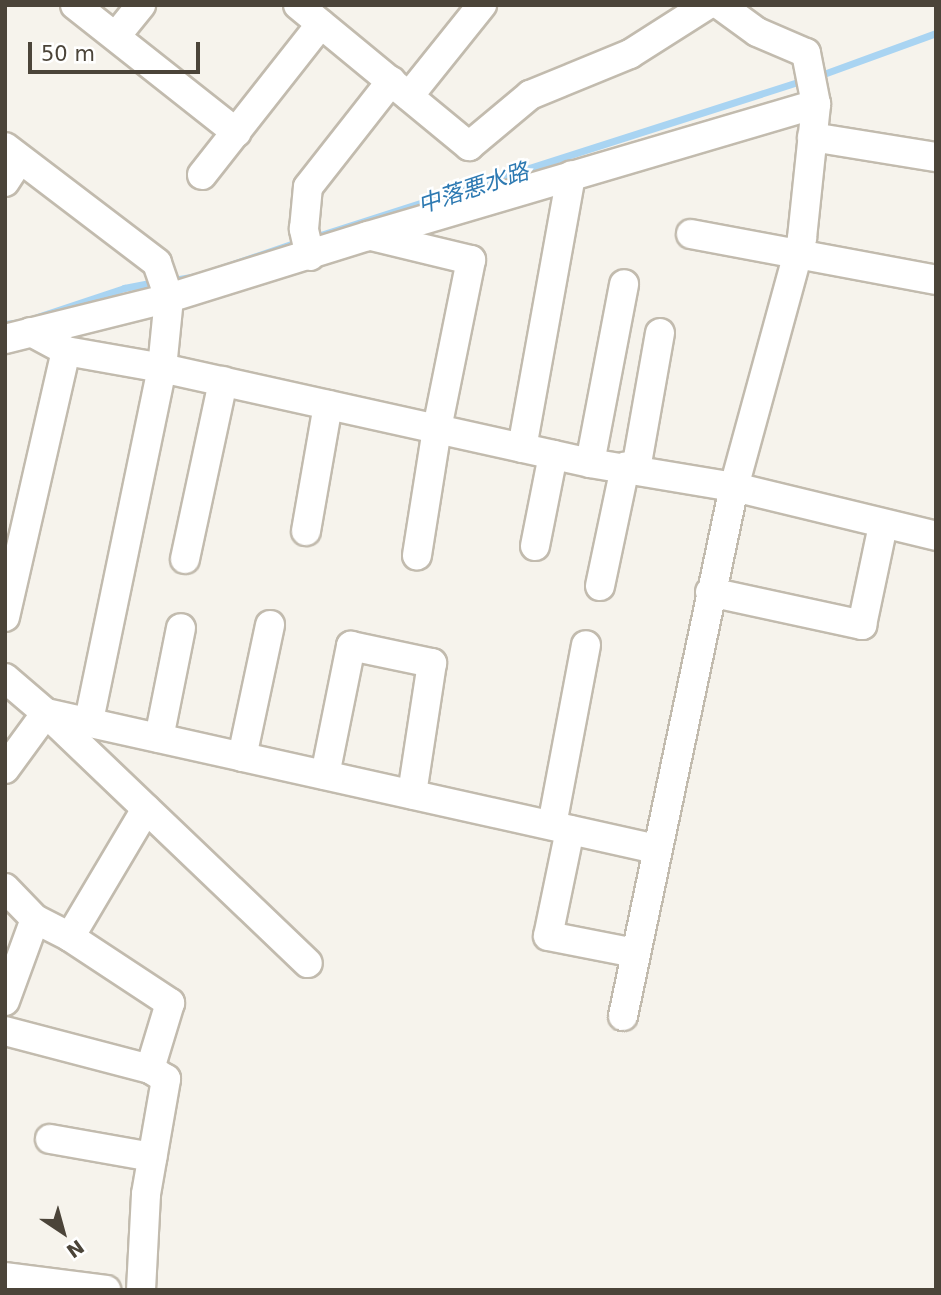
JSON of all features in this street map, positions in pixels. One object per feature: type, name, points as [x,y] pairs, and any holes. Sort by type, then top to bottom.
[{"type":"street","points":[[75,5],[237,133]]},
{"type":"street","points":[[116,36],[141,5]]},
{"type":"street","points":[[298,5],[469,146],[530,94],[630,54],[707,5]]},
{"type":"street","points":[[308,245],[308,187],[482,5]]},
{"type":"street","points":[[623,1016],[734,486],[798,255],[812,137],[815,98],[806,52],[757,32],[720,5]]},
{"type":"street","points":[[202,175],[321,24]]},
{"type":"street","points":[[18,335],[308,245],[368,236],[815,98]]},
{"type":"street","points":[[812,137],[936,157]]},
{"type":"street","points":[[10,162],[157,263],[166,287],[162,368],[89,722]]},
{"type":"street","points":[[522,448],[571,175]]},
{"type":"street","points":[[691,234],[936,280]]},
{"type":"street","points":[[368,236],[471,260],[437,429],[418,555]]},
{"type":"street","points":[[590,463],[624,284]]},
{"type":"street","points":[[600,586],[631,468],[660,333]]},
{"type":"street","points":[[18,335],[66,351],[223,381],[590,463],[734,486],[936,536]]},
{"type":"street","points":[[5,617],[66,351]]},
{"type":"street","points":[[185,559],[223,381]]},
{"type":"street","points":[[306,531],[328,405]]},
{"type":"street","points":[[535,545],[553,455]]},
{"type":"street","points":[[710,592],[862,625],[883,525]]},
{"type":"street","points":[[243,757],[270,625]]},
{"type":"street","points":[[159,738],[181,628]]},
{"type":"street","points":[[586,645],[548,936],[635,953]]},
{"type":"street","points":[[325,775],[351,646],[432,663],[412,794]]},
{"type":"street","points":[[5,678],[46,713],[308,963]]},
{"type":"street","points":[[46,713],[656,849]]},
{"type":"street","points":[[5,769],[46,713]]},
{"type":"street","points":[[70,937],[145,809]]},
{"type":"street","points":[[5,888],[35,919],[70,937],[170,1003],[149,1069]]},
{"type":"street","points":[[5,1001],[35,919]]},
{"type":"street","points":[[5,1031],[149,1069],[166,1079],[146,1194],[141,1290]]},
{"type":"street","points":[[50,1139],[152,1157]]},
{"type":"street","points":[[5,1277],[106,1290]]},
{"type":"waterway","name":"中落悪水路","points":[[818,76],[936,33]]},
{"type":"waterway","name":"中落悪水路","points":[[311,238],[807,79]]},
{"type":"waterway","name":"中落悪水路","points":[[209,272],[300,241]]},
{"type":"waterway","name":"中落悪水路","points":[[168,281],[197,276]]},
{"type":"waterway","name":"中落悪水路","points":[[37,317],[124,288],[156,282]]},
{"type":"waterway","name":"中落悪水路","points":[[5,324],[22,322]]}]
